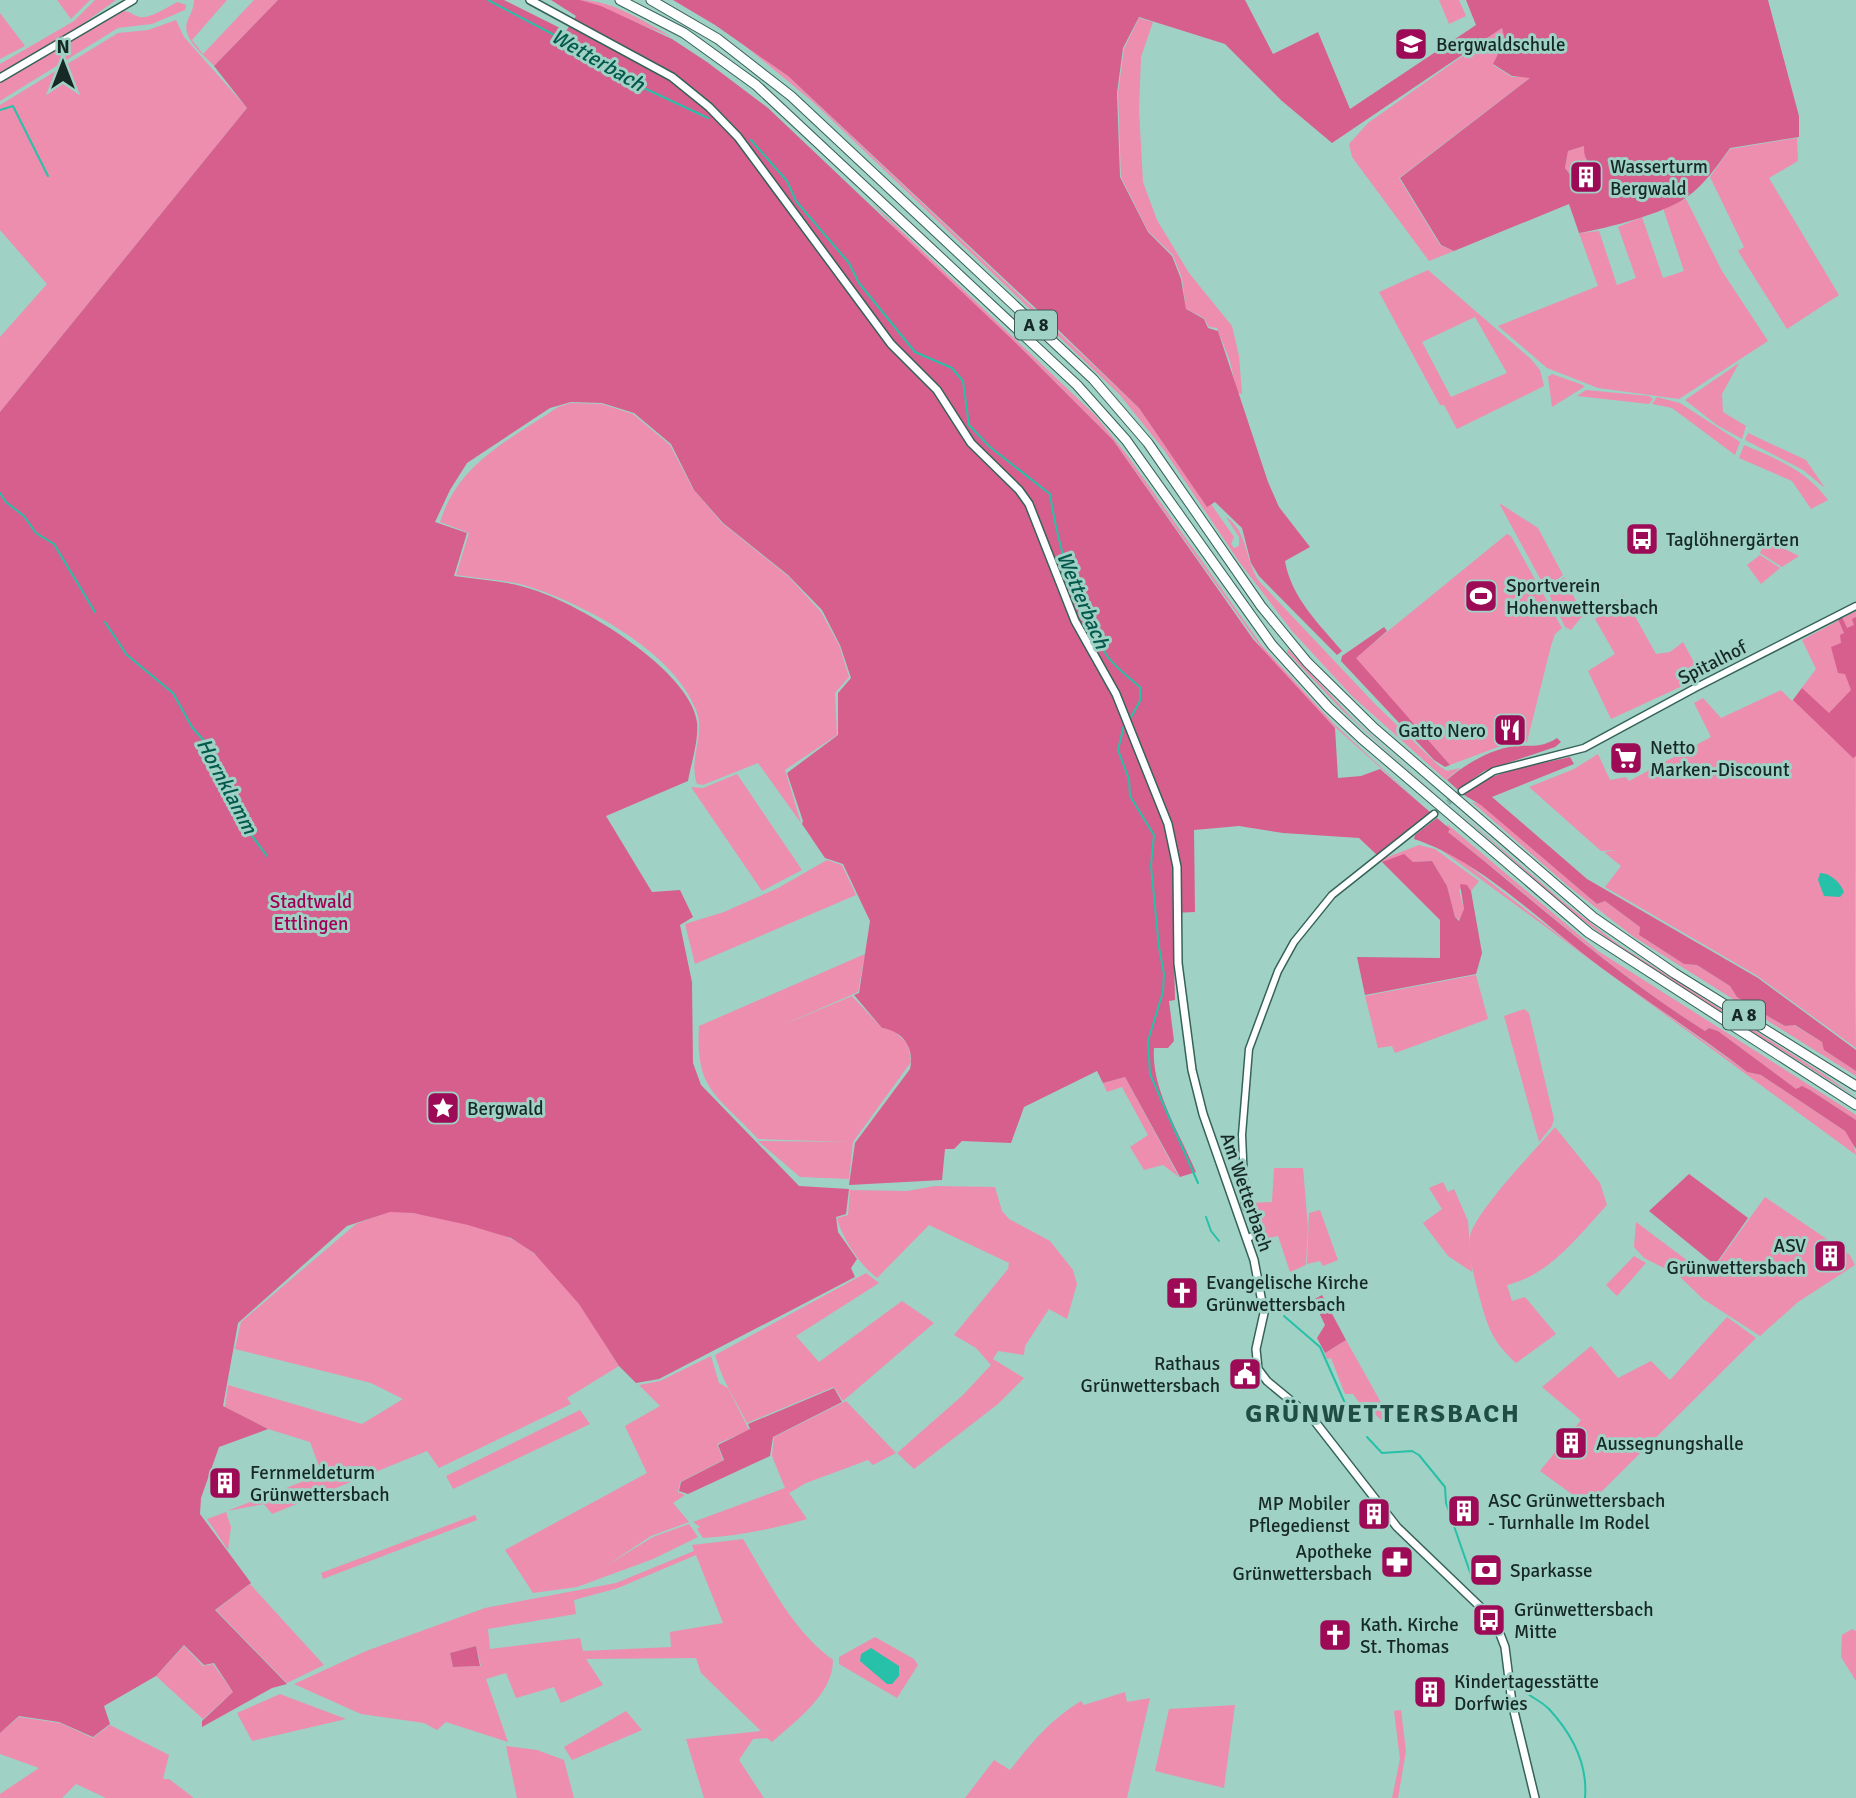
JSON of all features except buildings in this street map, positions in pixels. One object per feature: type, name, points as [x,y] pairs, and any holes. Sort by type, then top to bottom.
[{"type":"highway","name":"A 8","points":[[620,0],[684,33],[756,85],[1077,385],[1126,440],[1272,645],[1328,707],[1361,738],[1589,933],[1856,1105]]},
{"type":"highway","name":"A 8","points":[[651,0],[718,39],[792,96],[1093,379],[1148,443],[1262,606],[1307,662],[1374,728],[1593,917],[1674,973],[1856,1086]]},
{"type":"main road","name":"Am Wetterbach","points":[[530,0],[672,77],[709,107],[738,137],[891,344],[937,390],[971,443],[1019,490],[1029,504],[1075,621],[1124,714],[1157,794],[1173,844],[1177,876],[1177,932],[1183,1019],[1194,1081],[1248,1238],[1264,1307],[1255,1356],[1262,1376],[1309,1414],[1397,1527],[1489,1613],[1502,1635],[1512,1703],[1535,1798]]},
{"type":"main road","points":[[0,78],[129,1]]},
{"type":"street","name":"Spitalhof","points":[[1462,791],[1494,771],[1584,748],[1856,606]]},
{"type":"street","points":[[1248,1238],[1257,1234],[1260,1228],[1247,1211],[1244,1199],[1242,1140],[1249,1049],[1278,971],[1294,942],[1338,888],[1434,814]]},
{"type":"shaded area","points":[[57,0],[90,0],[71,19]]},
{"type":"shaded area","points":[[95,0],[116,0],[59,41],[0,75],[0,64],[74,21]]},
{"type":"shaded area","points":[[194,0],[227,0],[192,40],[203,54],[254,0],[278,0],[214,66],[195,46],[188,34],[186,28]]},
{"type":"shaded area","points":[[580,0],[616,8],[672,37]]},
{"type":"shaded area","points":[[1439,0],[1459,0],[1466,16],[1449,24]]},
{"type":"shaded area","points":[[178,2],[186,5],[185,10],[152,24],[118,28],[0,101],[0,82],[119,12],[126,11],[144,17]]},
{"type":"shaded area","points":[[0,13],[25,46],[0,59]]},
{"type":"shaded area","points":[[1139,18],[1153,22],[1141,57],[1139,110],[1143,182],[1157,220],[1189,273],[1232,326],[1239,356],[1242,394],[1237,393],[1230,361],[1217,328],[1209,327],[1204,318],[1186,309],[1182,278],[1173,255],[1148,231],[1121,177],[1118,93],[1124,49]]},
{"type":"shaded area","points":[[176,20],[184,37],[247,108],[0,412],[0,337],[47,284],[0,230],[0,105],[118,33],[148,30]]},
{"type":"shaded area","points":[[1502,28],[1505,40],[1493,65],[1512,77],[1531,77],[1399,178],[1440,245],[1454,251],[1429,261],[1352,157],[1349,144],[1368,123]]},
{"type":"shaded area","points":[[738,40],[788,76],[1139,408],[1207,506],[1211,504],[1234,537],[1231,544],[1234,548],[1239,546],[1239,537],[1226,517],[1238,530],[1259,581],[1375,704],[1439,766],[1447,771],[1460,768],[1446,780],[1352,696],[1292,631],[1240,563],[1164,450],[1119,394],[813,102]]},
{"type":"shaded area","points":[[1797,138],[1798,161],[1769,178],[1839,295],[1787,329],[1738,251],[1744,247],[1710,177],[1730,149]]},
{"type":"shaded area","points":[[1584,146],[1587,164],[1602,171],[1599,185],[1594,187],[1580,184],[1565,168],[1568,151]]},
{"type":"shaded area","points":[[1686,199],[1722,271],[1768,341],[1679,399],[1598,388],[1547,368],[1498,326],[1598,286],[1579,233],[1599,231],[1617,285],[1636,278],[1618,227],[1642,217],[1663,278],[1684,271],[1663,208]]},
{"type":"shaded area","points":[[872,203],[1095,415],[1127,455],[1262,646],[1333,723],[1421,804],[1315,709],[1265,653],[1113,440],[1020,347],[905,239]]},
{"type":"shaded area","points":[[1428,270],[1531,359],[1540,370],[1544,386],[1457,429],[1444,405],[1440,405],[1379,292]],"holes":[[[1475,317],[1507,373],[1451,397],[1422,342]]]},
{"type":"shaded area","points":[[1739,363],[1722,394],[1723,412],[1746,426],[1742,439],[1717,425],[1685,400]]},
{"type":"shaded area","points":[[1552,374],[1584,387],[1552,407],[1548,377]]},
{"type":"shaded area","points":[[1586,390],[1649,396],[1653,399],[1649,404],[1577,396]]},
{"type":"shaded area","points":[[1657,397],[1680,403],[1740,442],[1735,455],[1672,408],[1652,404]]},
{"type":"shaded area","points":[[571,403],[602,404],[633,414],[670,445],[693,489],[722,523],[789,577],[821,612],[839,645],[849,677],[835,693],[837,735],[785,770],[801,823],[758,763],[703,785],[697,784],[694,765],[699,719],[696,710],[685,689],[669,670],[628,635],[581,608],[536,589],[456,575],[469,533],[440,522],[460,483],[488,454],[558,407]]},
{"type":"shaded area","points":[[1748,433],[1806,460],[1825,488],[1803,470],[1745,440]]},
{"type":"shaded area","points":[[1744,445],[1800,473],[1828,500],[1811,509],[1792,481],[1739,458]]},
{"type":"shaded area","points":[[1499,503],[1538,528],[1563,575],[1549,586],[1544,586]]},
{"type":"shaded area","points":[[1507,534],[1511,536],[1562,628],[1555,634],[1551,646],[1527,742],[1506,744],[1450,765],[1355,658]]},
{"type":"shaded area","points":[[1766,540],[1799,556],[1782,567],[1760,553]]},
{"type":"shaded area","points":[[1760,555],[1780,568],[1761,584],[1747,565]]},
{"type":"shaded area","points":[[1564,577],[1583,615],[1571,630],[1565,627],[1555,606],[1558,604],[1565,615],[1569,613],[1563,601],[1553,603],[1548,592]]},
{"type":"shaded area","points":[[1623,595],[1656,654],[1670,652],[1683,642],[1702,677],[1611,719],[1588,671],[1615,654],[1595,619]]},
{"type":"shaded area","points":[[1856,611],[1856,1048],[1756,975],[1605,887],[1621,866],[1604,852],[1617,850],[1601,851],[1529,787],[1574,769],[1598,754],[1610,780],[1626,777],[1629,781],[1711,737],[1694,703],[1703,698],[1721,718],[1781,690],[1792,701],[1816,669],[1802,640]]},
{"type":"shaded area","points":[[1288,649],[1353,719],[1443,801],[1343,711],[1287,652]]},
{"type":"shaded area","points":[[737,774],[802,870],[762,891],[691,787],[703,788]]},
{"type":"shaded area","points":[[1472,802],[1481,804],[1597,904],[1605,901],[1640,927],[1639,935],[1684,964],[1697,965],[1730,986],[1737,997],[1764,1014],[1785,1026],[1794,1025],[1822,1042],[1827,1052],[1856,1071],[1856,1076],[1634,937],[1568,886]]},
{"type":"shaded area","points":[[1452,806],[1562,901],[1619,945],[1856,1097],[1631,956],[1564,906]]},
{"type":"shaded area","points":[[1447,824],[1598,951],[1856,1115],[1856,1120],[1810,1090],[1799,1087],[1797,1090],[1718,1031],[1709,1028],[1705,1031],[1671,1009],[1448,832]]},
{"type":"shaded area","points":[[1419,845],[1435,849],[1479,881],[1471,891],[1467,885],[1459,890],[1464,909],[1462,921],[1455,917],[1447,886],[1432,861],[1413,862],[1404,855],[1382,862],[1380,860]]},
{"type":"shaded area","points":[[1437,847],[1460,859],[1602,968],[1747,1072],[1761,1075],[1845,1131],[1853,1142],[1856,1155]]},
{"type":"shaded area","points":[[827,860],[842,865],[856,895],[695,964],[685,924],[724,912],[778,888]]},
{"type":"shaded area","points":[[1820,873],[1831,876],[1840,885],[1844,892],[1840,897],[1824,896],[1818,880]]},
{"type":"shaded area","points":[[865,954],[858,992],[778,1027],[852,996],[882,1028],[893,1030],[908,1044],[911,1062],[853,1142],[849,1179],[800,1177],[758,1141],[851,1142],[758,1139],[711,1090],[701,1064],[699,1026]]},
{"type":"shaded area","points":[[1476,975],[1488,1019],[1395,1053],[1392,1046],[1378,1048],[1365,996]]},
{"type":"shaded area","points":[[1524,1009],[1529,1013],[1554,1119],[1552,1126],[1539,1142],[1504,1016]]},
{"type":"shaded area","points":[[1125,1077],[1179,1177],[1163,1165],[1144,1170],[1130,1147],[1148,1135],[1122,1087],[1107,1092],[1103,1083]]},
{"type":"shaded area","points":[[1555,1127],[1600,1183],[1607,1205],[1550,1264],[1523,1280],[1507,1285],[1512,1301],[1525,1297],[1556,1334],[1516,1363],[1501,1347],[1488,1324],[1472,1266],[1470,1237],[1493,1198]]},
{"type":"shaded area","points":[[1274,1168],[1303,1168],[1308,1227],[1306,1265],[1290,1272],[1278,1236],[1265,1239],[1261,1235],[1264,1226],[1248,1203],[1272,1202]]},
{"type":"shaded area","points":[[1443,1182],[1448,1192],[1454,1189],[1468,1221],[1472,1272],[1448,1256],[1423,1223],[1442,1209],[1429,1188]]},
{"type":"shaded area","points":[[935,1186],[995,1187],[1002,1211],[1009,1219],[1050,1241],[1073,1270],[1077,1284],[1067,1319],[1049,1309],[1025,1346],[1024,1355],[998,1351],[993,1359],[1024,1378],[998,1404],[914,1469],[897,1453],[963,1395],[991,1365],[976,1348],[954,1335],[1008,1269],[1009,1263],[929,1225],[877,1278],[852,1251],[837,1218],[848,1215],[850,1190],[907,1191]]},
{"type":"shaded area","points":[[1765,1197],[1850,1255],[1855,1265],[1798,1302],[1760,1336],[1703,1299],[1678,1275],[1644,1258],[1634,1247],[1636,1222],[1708,1276]]},
{"type":"shaded area","points":[[1320,1210],[1338,1260],[1323,1266],[1320,1261],[1307,1264],[1309,1213]]},
{"type":"shaded area","points":[[390,1211],[445,1218],[483,1227],[532,1252],[570,1291],[619,1366],[567,1398],[571,1404],[439,1468],[427,1451],[272,1514],[264,1504],[227,1511],[322,1474],[310,1442],[268,1429],[225,1407],[228,1385],[362,1424],[403,1399],[371,1383],[235,1349],[241,1322],[356,1224]]},
{"type":"shaded area","points":[[1634,1256],[1646,1263],[1617,1296],[1606,1285]]},
{"type":"shaded area","points":[[866,1273],[879,1283],[796,1336],[819,1362],[902,1301],[934,1323],[843,1401],[834,1387],[747,1423],[715,1355]]},
{"type":"shaded area","points":[[1727,1317],[1756,1338],[1590,1503],[1584,1503],[1540,1471],[1581,1420],[1542,1387],[1591,1346],[1618,1378],[1651,1361],[1670,1380]]},
{"type":"shaded area","points":[[1346,1340],[1384,1408],[1392,1415],[1383,1422],[1370,1409],[1365,1411],[1353,1394],[1345,1394],[1331,1358],[1327,1359],[1325,1353]]},
{"type":"shaded area","points":[[711,1356],[719,1383],[728,1388],[749,1430],[717,1444],[723,1460],[680,1482],[678,1492],[685,1495],[673,1503],[689,1522],[651,1536],[604,1567],[653,1537],[689,1524],[698,1537],[653,1559],[577,1587],[533,1593],[505,1550],[647,1473],[625,1426],[660,1406],[639,1385],[660,1381]]},
{"type":"shaded area","points":[[846,1401],[896,1453],[873,1465],[868,1460],[806,1483],[789,1493],[807,1519],[756,1532],[703,1538],[697,1529],[700,1527],[693,1522],[785,1488],[772,1456],[774,1437]]},
{"type":"shaded area","points":[[580,1410],[590,1424],[453,1489],[446,1476]]},
{"type":"shaded area","points":[[226,1512],[231,1527],[228,1550],[207,1519]]},
{"type":"shaded area","points":[[475,1515],[477,1520],[323,1579],[321,1573]]},
{"type":"shaded area","points":[[743,1539],[793,1620],[818,1648],[833,1660],[827,1685],[811,1706],[772,1742],[767,1738],[753,1739],[739,1760],[764,1798],[704,1798],[686,1739],[761,1731],[701,1673],[696,1658],[586,1659],[603,1685],[561,1703],[554,1687],[516,1698],[506,1673],[486,1679],[508,1742],[446,1722],[437,1730],[424,1723],[361,1714],[294,1684],[366,1651],[485,1608],[616,1583],[694,1551],[692,1545]],"holes":[[[696,1555],[723,1623],[670,1632],[671,1647],[583,1651],[580,1638],[490,1649],[488,1629],[576,1614],[574,1600],[618,1588]],[[476,1646],[481,1666],[453,1667],[450,1653]]]},
{"type":"shaded area","points":[[250,1584],[324,1665],[287,1683],[216,1610]]},
{"type":"shaded area","points":[[1852,1629],[1856,1631],[1856,1681],[1841,1657],[1842,1635]]},
{"type":"shaded area","points":[[875,1637],[914,1659],[918,1665],[897,1698],[839,1664],[839,1657]]},
{"type":"shaded area","points":[[184,1646],[203,1666],[213,1664],[233,1692],[203,1719],[156,1676]]},
{"type":"shaded area","points":[[871,1648],[899,1666],[899,1676],[892,1684],[887,1684],[860,1661],[861,1654]]},
{"type":"shaded area","points":[[1125,1692],[1127,1702],[1150,1698],[1127,1798],[965,1798],[994,1760],[1010,1770],[1042,1732],[1070,1708],[1081,1701],[1084,1705]]},
{"type":"shaded area","points":[[280,1694],[346,1719],[252,1741],[237,1713]]},
{"type":"shaded area","points":[[1235,1705],[1224,1788],[1155,1771],[1169,1709]]},
{"type":"shaded area","points":[[1401,1710],[1406,1751],[1398,1798],[1392,1798],[1400,1759],[1394,1711]]},
{"type":"shaded area","points":[[626,1711],[642,1730],[572,1760],[564,1747]]},
{"type":"shaded area","points":[[19,1717],[60,1723],[93,1738],[110,1725],[169,1755],[163,1779],[169,1779],[194,1798],[106,1798],[76,1784],[62,1798],[0,1798],[0,1794],[39,1768],[0,1754],[0,1733]]},
{"type":"shaded area","points":[[506,1746],[537,1750],[564,1760],[574,1798],[517,1798]]},
{"type":"green space","name":"Stadtwald Ettlingen","points":[[278,0],[504,0],[566,31],[576,16],[551,0],[580,0],[601,6],[672,39],[707,62],[768,108],[1020,347],[1113,440],[1253,639],[1335,728],[1338,778],[1361,776],[1380,769],[1430,812],[1377,855],[1359,838],[1283,833],[1239,826],[1194,830],[1195,912],[1173,913],[1175,1000],[1169,1001],[1174,1041],[1168,1048],[1154,1048],[1154,1064],[1162,1095],[1196,1172],[1180,1177],[1125,1077],[1103,1083],[1097,1071],[1024,1107],[1011,1143],[962,1141],[954,1149],[945,1149],[942,1180],[849,1185],[855,1143],[910,1069],[911,1054],[906,1042],[896,1033],[882,1028],[854,995],[859,993],[870,921],[843,864],[825,858],[802,824],[787,773],[838,735],[838,693],[851,678],[840,645],[822,610],[788,575],[723,523],[694,490],[671,444],[634,413],[602,403],[571,402],[550,408],[467,463],[435,522],[467,533],[454,576],[525,587],[578,610],[655,661],[690,702],[697,729],[688,781],[606,816],[652,892],[680,890],[693,917],[680,925],[692,982],[693,1063],[701,1085],[799,1186],[849,1189],[846,1214],[836,1217],[838,1232],[857,1259],[851,1268],[855,1277],[659,1379],[636,1383],[619,1366],[579,1304],[534,1253],[511,1238],[413,1213],[390,1212],[347,1226],[238,1323],[223,1406],[268,1429],[219,1447],[201,1498],[200,1514],[251,1583],[215,1610],[287,1684],[272,1688],[202,1727],[202,1721],[233,1692],[214,1663],[204,1665],[184,1645],[156,1676],[104,1706],[110,1724],[93,1737],[59,1722],[19,1716],[0,1733],[0,412],[247,108],[214,66]]},
{"type":"green space","points":[[673,0],[1245,0],[1273,54],[1318,32],[1350,109],[1476,25],[1466,0],[1768,0],[1799,116],[1799,137],[1730,148],[1693,192],[1677,203],[1650,215],[1579,233],[1569,204],[1454,251],[1441,245],[1400,178],[1530,78],[1512,76],[1493,64],[1505,40],[1502,28],[1332,143],[1282,101],[1225,44],[1139,17],[1123,48],[1117,93],[1120,177],[1148,232],[1172,256],[1181,279],[1186,309],[1204,319],[1208,328],[1218,331],[1268,482],[1279,507],[1310,547],[1285,561],[1288,574],[1307,609],[1342,651],[1337,655],[1259,576],[1251,563],[1242,528],[1215,502],[1207,507],[1139,408],[788,76],[715,25]],"holes":[[[1584,146],[1588,161],[1602,171],[1599,185],[1594,187],[1580,184],[1565,168],[1568,151]]]},
{"type":"green space","points":[[1842,617],[1847,628],[1854,625],[1852,619],[1856,617],[1856,756],[1853,758],[1793,700],[1802,688],[1829,713],[1851,690],[1845,674],[1838,673],[1831,647],[1841,643],[1840,635],[1844,633],[1838,619]]},
{"type":"green space","points":[[1384,627],[1387,631],[1356,658],[1450,765],[1445,767],[1434,760],[1341,661],[1342,656]]},
{"type":"green space","points":[[1557,738],[1561,742],[1555,747],[1484,771],[1458,790],[1447,780],[1470,763],[1497,750],[1542,745]]},
{"type":"green space","points":[[1570,757],[1574,764],[1492,797],[1587,879],[1758,978],[1856,1050],[1856,1071],[1824,1050],[1822,1042],[1795,1025],[1785,1026],[1764,1014],[1737,997],[1730,986],[1697,965],[1684,964],[1639,935],[1640,927],[1605,901],[1597,904],[1481,805],[1464,795],[1487,779],[1500,774]]},
{"type":"green space","points":[[1437,818],[1450,829],[1448,832],[1574,935],[1671,1009],[1705,1031],[1709,1028],[1718,1031],[1796,1089],[1802,1086],[1810,1090],[1856,1120],[1856,1149],[1845,1131],[1761,1075],[1747,1072],[1599,966],[1487,878],[1439,849],[1414,839],[1415,835]]},
{"type":"green space","points":[[1404,854],[1413,862],[1432,861],[1447,886],[1455,917],[1459,921],[1464,909],[1460,884],[1467,885],[1471,891],[1482,953],[1476,974],[1365,995],[1357,957],[1440,958],[1440,920],[1382,862]]},
{"type":"green space","points":[[1689,1174],[1748,1218],[1715,1265],[1649,1211]]},
{"type":"green space","points":[[1322,1295],[1346,1340],[1325,1353],[1317,1338],[1325,1325],[1313,1300]]},
{"type":"green space","points":[[834,1388],[842,1402],[773,1437],[770,1456],[688,1494],[679,1491],[681,1482],[724,1460],[718,1445],[750,1429],[748,1424]]},
{"type":"green space","points":[[476,1646],[480,1666],[453,1667],[450,1653]]},
{"type":"waterway","name":"Wetterbach","points":[[488,0],[558,37],[616,75],[708,118]]},
{"type":"waterway","points":[[0,110],[13,106],[48,176]]},
{"type":"waterway","name":"Wetterbach","points":[[751,140],[787,181],[796,201],[849,263],[859,283],[915,352],[952,368],[963,381],[969,425],[990,447],[1050,494],[1070,579],[1087,621],[1108,657],[1140,687],[1140,701],[1130,719]]},
{"type":"waterway","name":"Hornklamm","points":[[0,493],[6,502],[24,516],[36,533],[54,544],[95,612]]},
{"type":"waterway","name":"Hornklamm","points":[[105,622],[127,655],[173,693],[192,727],[212,750],[238,817],[267,856]]},
{"type":"waterway","name":"Wetterbach","points":[[1124,725],[1118,750],[1129,779],[1130,796],[1154,835],[1151,866],[1164,974],[1163,992],[1148,1041],[1150,1074],[1198,1183]]},
{"type":"waterway","name":"Wetterbach","points":[[1206,1217],[1211,1231],[1219,1241]]},
{"type":"waterway","name":"Wetterbach","points":[[1284,1316],[1320,1347],[1352,1419]]},
{"type":"waterway","name":"Wetterbach","points":[[1367,1437],[1382,1453],[1412,1451],[1419,1455],[1445,1487],[1446,1503],[1471,1575]]},
{"type":"waterway","name":"Wetterbach","points":[[1518,1680],[1528,1694],[1549,1709],[1571,1739],[1584,1773],[1585,1798]]},
{"type":"tunnel","points":[[1434,814],[1462,791]]},
{"type":"place","name":"Bergwaldschule","points":[[1411,44]]},
{"type":"place","name":"Wasserturm Bergwald","points":[[1586,177]]},
{"type":"place","name":"Taglöhnergärten","points":[[1642,539]]},
{"type":"place","name":"Sportverein Hohenwettersbach","points":[[1481,596]]},
{"type":"place","name":"Gatto Nero","points":[[1510,730]]},
{"type":"place","name":"Netto Marken-Discount","points":[[1626,758]]},
{"type":"place","name":"Bergwald","points":[[443,1108]]},
{"type":"place","name":"ASV Grünwettersbach","points":[[1830,1256]]},
{"type":"place","name":"Evangelische Kirche Grünwettersbach","points":[[1182,1293]]},
{"type":"place","name":"Rathaus Grünwettersbach","points":[[1245,1374]]},
{"type":"place","name":"Aussegnungshalle","points":[[1571,1443]]},
{"type":"place","name":"Fernmeldeturm Grünwettersbach","points":[[225,1483]]},
{"type":"place","name":"ASC Grünwettersbach - Turnhalle Im Rodel","points":[[1464,1511]]},
{"type":"place","name":"MP Mobiler Pflegedienst","points":[[1374,1514]]},
{"type":"place","name":"Apotheke Grünwettersbach","points":[[1397,1562]]},
{"type":"place","name":"Sparkasse","points":[[1486,1570]]},
{"type":"place","name":"Grünwettersbach Mitte","points":[[1489,1620]]},
{"type":"place","name":"Kath. Kirche St. Thomas","points":[[1335,1635]]},
{"type":"place","name":"Kindertagesstätte Dorfwies","points":[[1430,1692]]},
{"type":"district","name":"GRÜNWETTERSBACH","points":[[1383,1413]]}]
